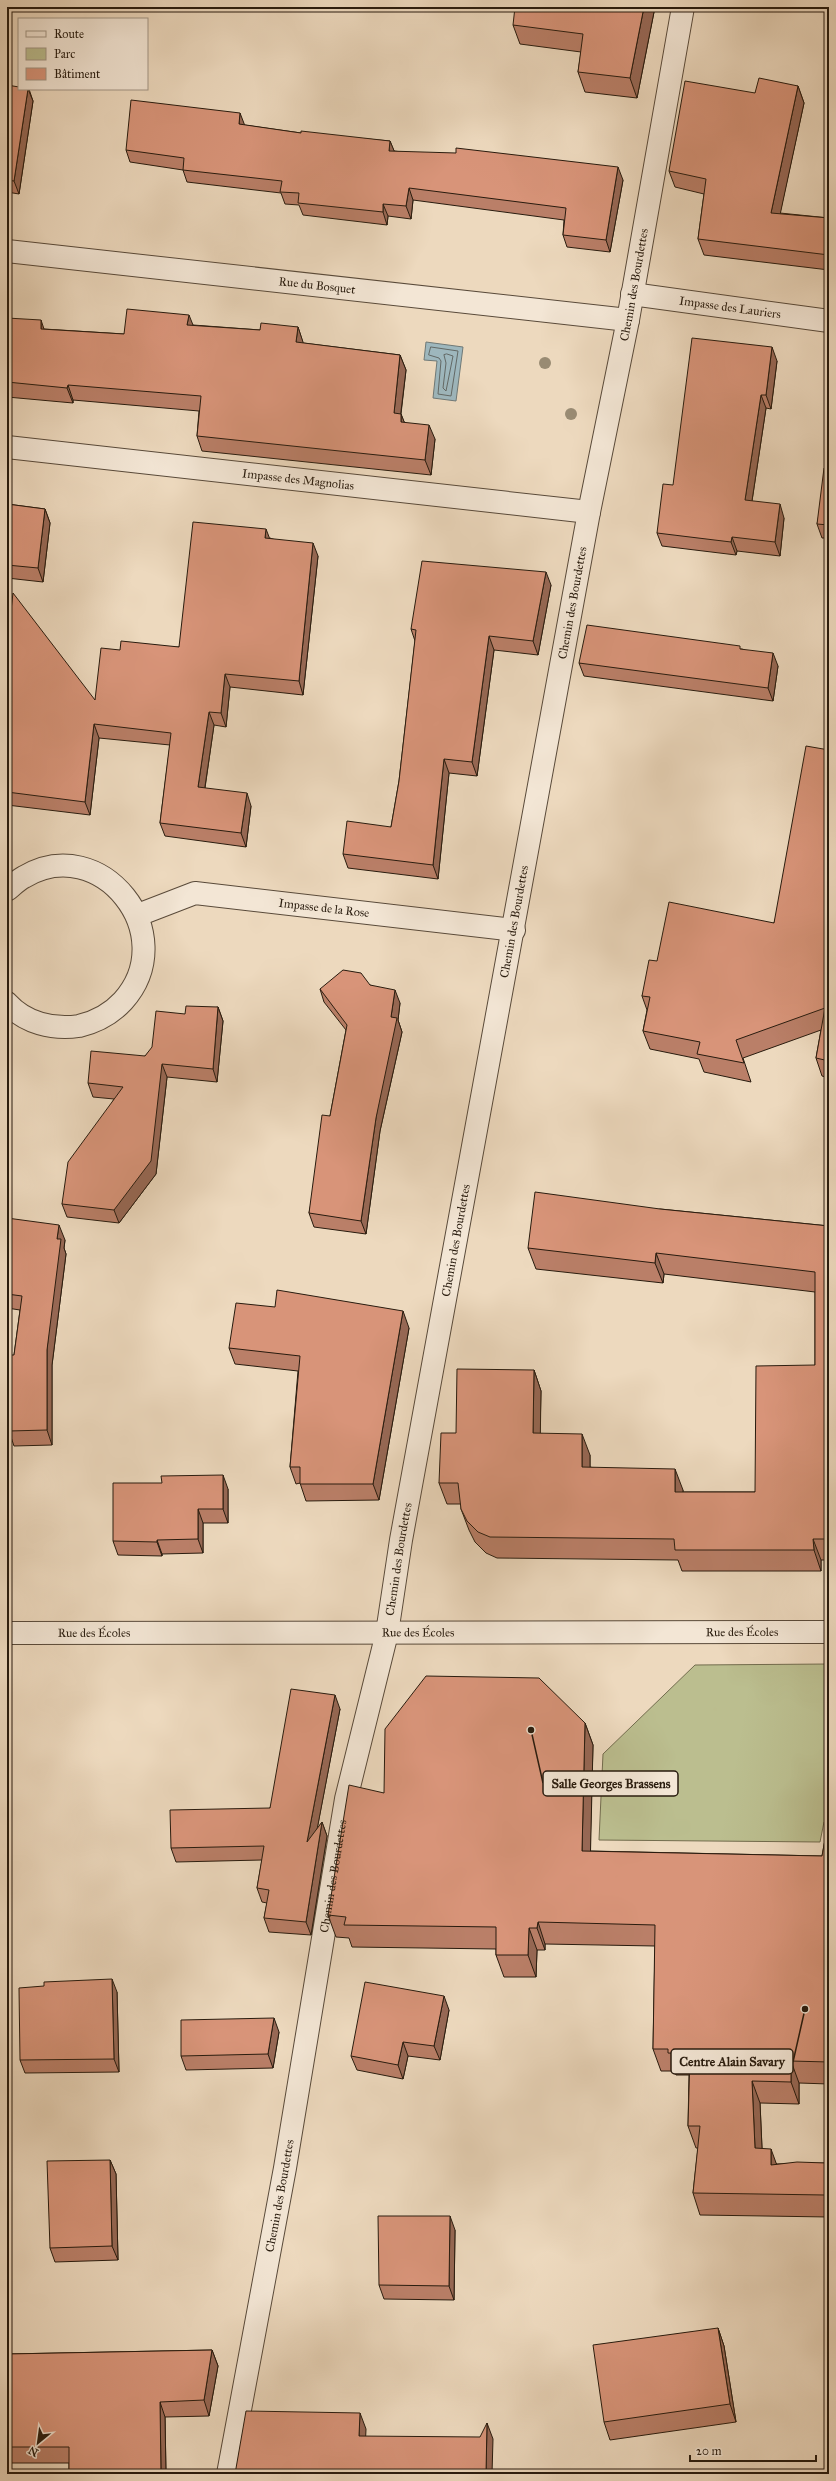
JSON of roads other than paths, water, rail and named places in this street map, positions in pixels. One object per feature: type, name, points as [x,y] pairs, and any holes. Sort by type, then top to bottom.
[{"type":"street","name":"Chemin des Bourdettes","points":[[228,2474],[285,2168],[346,1799],[387,1633],[404,1524],[514,930],[589,512],[628,320],[683,7]]},
{"type":"street","name":"Rue du Bosquet","points":[[7,251],[628,320]]},
{"type":"street","name":"Impasse des Lauriers","points":[[632,294],[829,321]]},
{"type":"street","name":"Impasse des Magnolias","points":[[7,447],[589,512]]},
{"type":"street","points":[[7,890],[24,876],[49,867],[76,867],[102,876],[123,892],[138,915],[144,940],[142,967],[132,991],[114,1010],[91,1023],[66,1028],[39,1024],[16,1012],[7,1003]]},
{"type":"street","name":"Impasse de la Rose","points":[[138,915],[195,893],[514,930]]},
{"type":"street","name":"Rue des Écoles","points":[[7,1632],[829,1632]]},
{"type":"water","points":[[426,342],[463,347],[456,401],[433,398],[437,361],[424,360]]},
{"type":"place","name":"Salle Georges Brassens","points":[[531,1730]]},
{"type":"place","name":"Centre Alain Savary","points":[[805,2009]]}]
